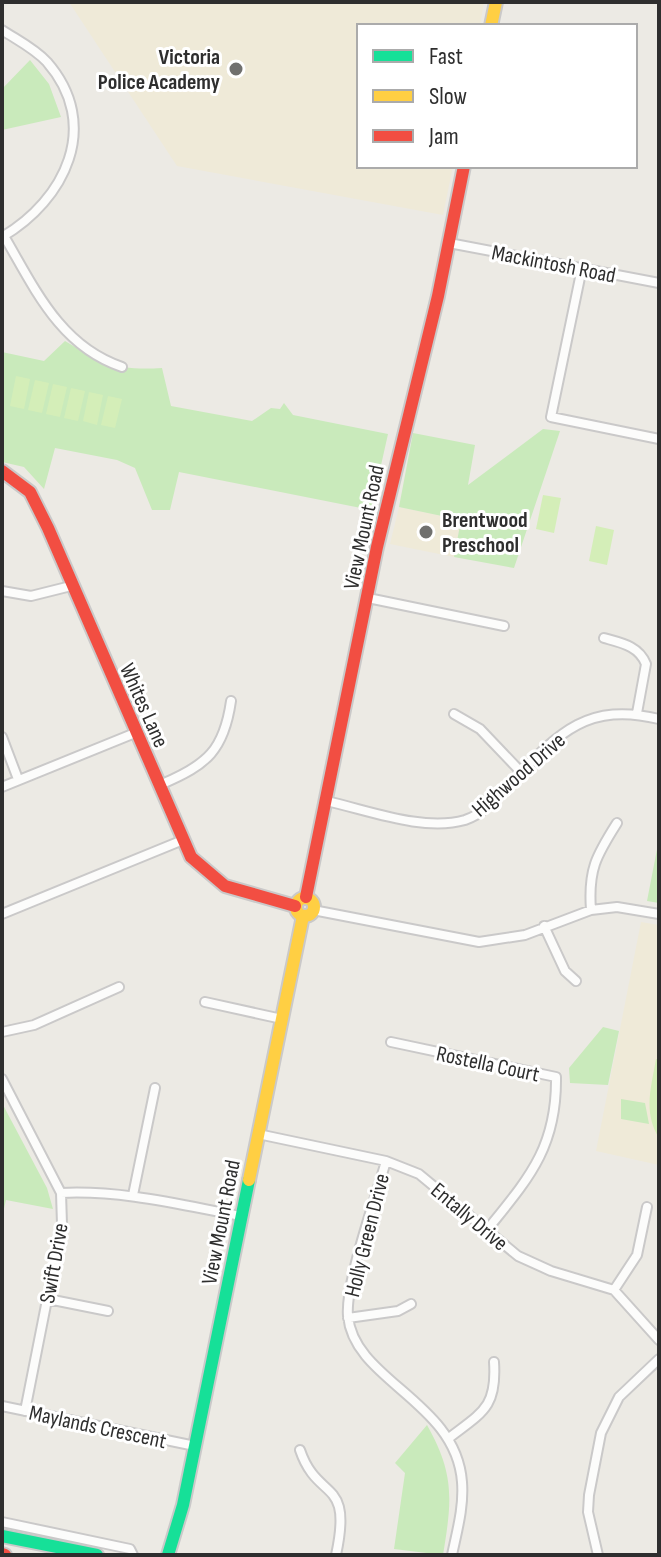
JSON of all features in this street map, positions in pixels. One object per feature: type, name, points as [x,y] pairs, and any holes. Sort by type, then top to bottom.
[{"type":"street","points":[[491,24],[496,2]]},
{"type":"street","points":[[2,30],[49,65],[69,105],[73,133],[66,170],[53,195],[32,217],[3,237],[62,330],[96,357],[122,367]]},
{"type":"street","name":"View Mount Road","points":[[168,1555],[195,1446],[304,910],[313,902],[306,897],[368,598],[464,168]]},
{"type":"street","name":"Mackintosh Road","points":[[449,243],[659,283]]},
{"type":"street","points":[[582,268],[551,417],[659,439]]},
{"type":"street","name":"Whites Lane","points":[[2,471],[30,492],[135,733],[162,784],[165,801],[183,840],[209,879],[240,893],[304,910],[479,942],[509,939],[591,910],[617,907],[659,914]]},
{"type":"street","points":[[2,591],[31,596],[71,586]]},
{"type":"street","points":[[368,598],[504,626]]},
{"type":"street","points":[[604,638],[636,648],[643,657],[646,664],[637,713]]},
{"type":"street","points":[[162,784],[190,772],[213,753],[227,728],[231,701]]},
{"type":"street","name":"Highwood Drive","points":[[326,801],[420,821],[452,822],[480,812],[521,772],[590,716],[620,711],[659,719]]},
{"type":"street","points":[[454,714],[480,729],[521,772]]},
{"type":"street","points":[[2,787],[135,733]]},
{"type":"street","points":[[2,737],[18,779]]},
{"type":"street","points":[[591,910],[589,879],[596,856],[617,823]]},
{"type":"street","points":[[2,914],[183,840]]},
{"type":"street","points":[[544,926],[565,971],[576,981]]},
{"type":"street","points":[[2,1032],[34,1025],[119,987]]},
{"type":"street","points":[[205,1002],[282,1019]]},
{"type":"street","name":"Rostella Court","points":[[391,1042],[556,1077],[547,1137],[539,1163],[487,1230]]},
{"type":"street","name":"Swift Drive","points":[[2,1079],[61,1193],[62,1224],[25,1411]]},
{"type":"street","points":[[133,1195],[155,1088]]},
{"type":"street","name":"Entally Drive","points":[[258,1134],[386,1161],[434,1183],[487,1230],[533,1264],[614,1290]]},
{"type":"street","name":"Holly Green Drive","points":[[386,1161],[353,1281],[348,1318],[356,1342],[449,1438],[462,1480],[463,1502],[452,1555]]},
{"type":"street","points":[[61,1193],[95,1191],[133,1195],[241,1216]]},
{"type":"street","points":[[647,1207],[637,1255],[614,1290],[659,1340]]},
{"type":"street","points":[[48,1299],[108,1311]]},
{"type":"street","points":[[348,1318],[398,1311],[411,1304]]},
{"type":"street","points":[[449,1438],[481,1414],[496,1390],[494,1362]]},
{"type":"street","points":[[598,1555],[588,1504],[601,1433],[619,1397],[657,1364]]},
{"type":"street","name":"Maylands Crescent","points":[[2,1406],[195,1446]]},
{"type":"street","points":[[300,1450],[303,1460],[338,1500],[342,1514],[336,1555]]},
{"type":"street","points":[[2,1522],[130,1549],[133,1555]]},
{"type":"street","points":[[2,1536],[97,1555]]},
{"type":"street","name":"View Mount Road","points":[[175,1536],[176,1555]]},
{"type":"shaded area","name":"Victoria Police Academy","points":[[69,2],[484,2],[480,24],[357,24],[357,168],[453,168],[443,215],[177,166]]},
{"type":"shaded area","name":"Brentwood Preschool","points":[[399,507],[461,520],[454,557],[390,544]]},
{"type":"shaded area","points":[[641,922],[659,925],[659,1165],[596,1151]]},
{"type":"green space","points":[[30,60],[49,84],[61,117],[2,130],[2,89]]},
{"type":"green space","points":[[65,341],[111,364],[162,368],[171,406],[252,421],[271,408],[280,409],[284,403],[293,415],[388,434],[371,510],[179,472],[170,510],[152,510],[135,468],[117,460],[55,448],[44,489],[24,467],[2,462],[2,352],[44,361]]},
{"type":"green space","points":[[16,376],[30,379],[24,409],[10,406]]},
{"type":"green space","points":[[35,380],[49,383],[42,413],[28,410]]},
{"type":"green space","points":[[53,384],[67,387],[60,417],[46,414]]},
{"type":"green space","points":[[71,388],[85,391],[78,421],[64,418]]},
{"type":"green space","points":[[89,392],[103,395],[97,425],[83,421]]},
{"type":"green space","points":[[108,396],[122,399],[115,428],[101,425]]},
{"type":"green space","points":[[543,429],[560,431],[514,568],[454,557],[461,520],[399,507],[413,433],[475,445],[468,485]]},
{"type":"green space","points":[[543,495],[561,498],[554,533],[536,529]]},
{"type":"green space","points":[[596,526],[614,530],[607,565],[589,561]]},
{"type":"green space","points":[[659,839],[659,903],[647,901]]},
{"type":"green space","points":[[603,1027],[619,1031],[608,1085],[570,1083],[569,1068]]},
{"type":"green space","points":[[656,1059],[659,1060],[659,1138],[650,1109]]},
{"type":"green space","points":[[621,1099],[645,1103],[649,1124],[621,1119]]},
{"type":"green space","points":[[2,1103],[47,1188],[53,1209],[6,1200],[2,1217]]},
{"type":"green space","points":[[427,1425],[443,1459],[449,1488],[443,1555],[394,1549],[405,1473],[395,1463]]},
{"type":"traffic: fast","points":[[168,1555],[183,1505],[249,1180]]},
{"type":"traffic: fast","points":[[2,1536],[97,1555]]},
{"type":"traffic: slow","points":[[491,24],[496,2]]},
{"type":"traffic: slow","points":[[301,898],[309,898],[314,907],[312,914],[301,916],[296,911],[296,903],[301,898]]},
{"type":"traffic: slow","points":[[249,1180],[303,916]]},
{"type":"traffic: jam","points":[[306,897],[377,547],[438,296],[464,168]]},
{"type":"traffic: jam","points":[[2,471],[30,492],[48,528],[191,857],[225,886],[295,906]]},
{"type":"place","name":"Victoria Police Academy","points":[[236,69]]},
{"type":"place","name":"Brentwood Preschool","points":[[426,532]]}]
